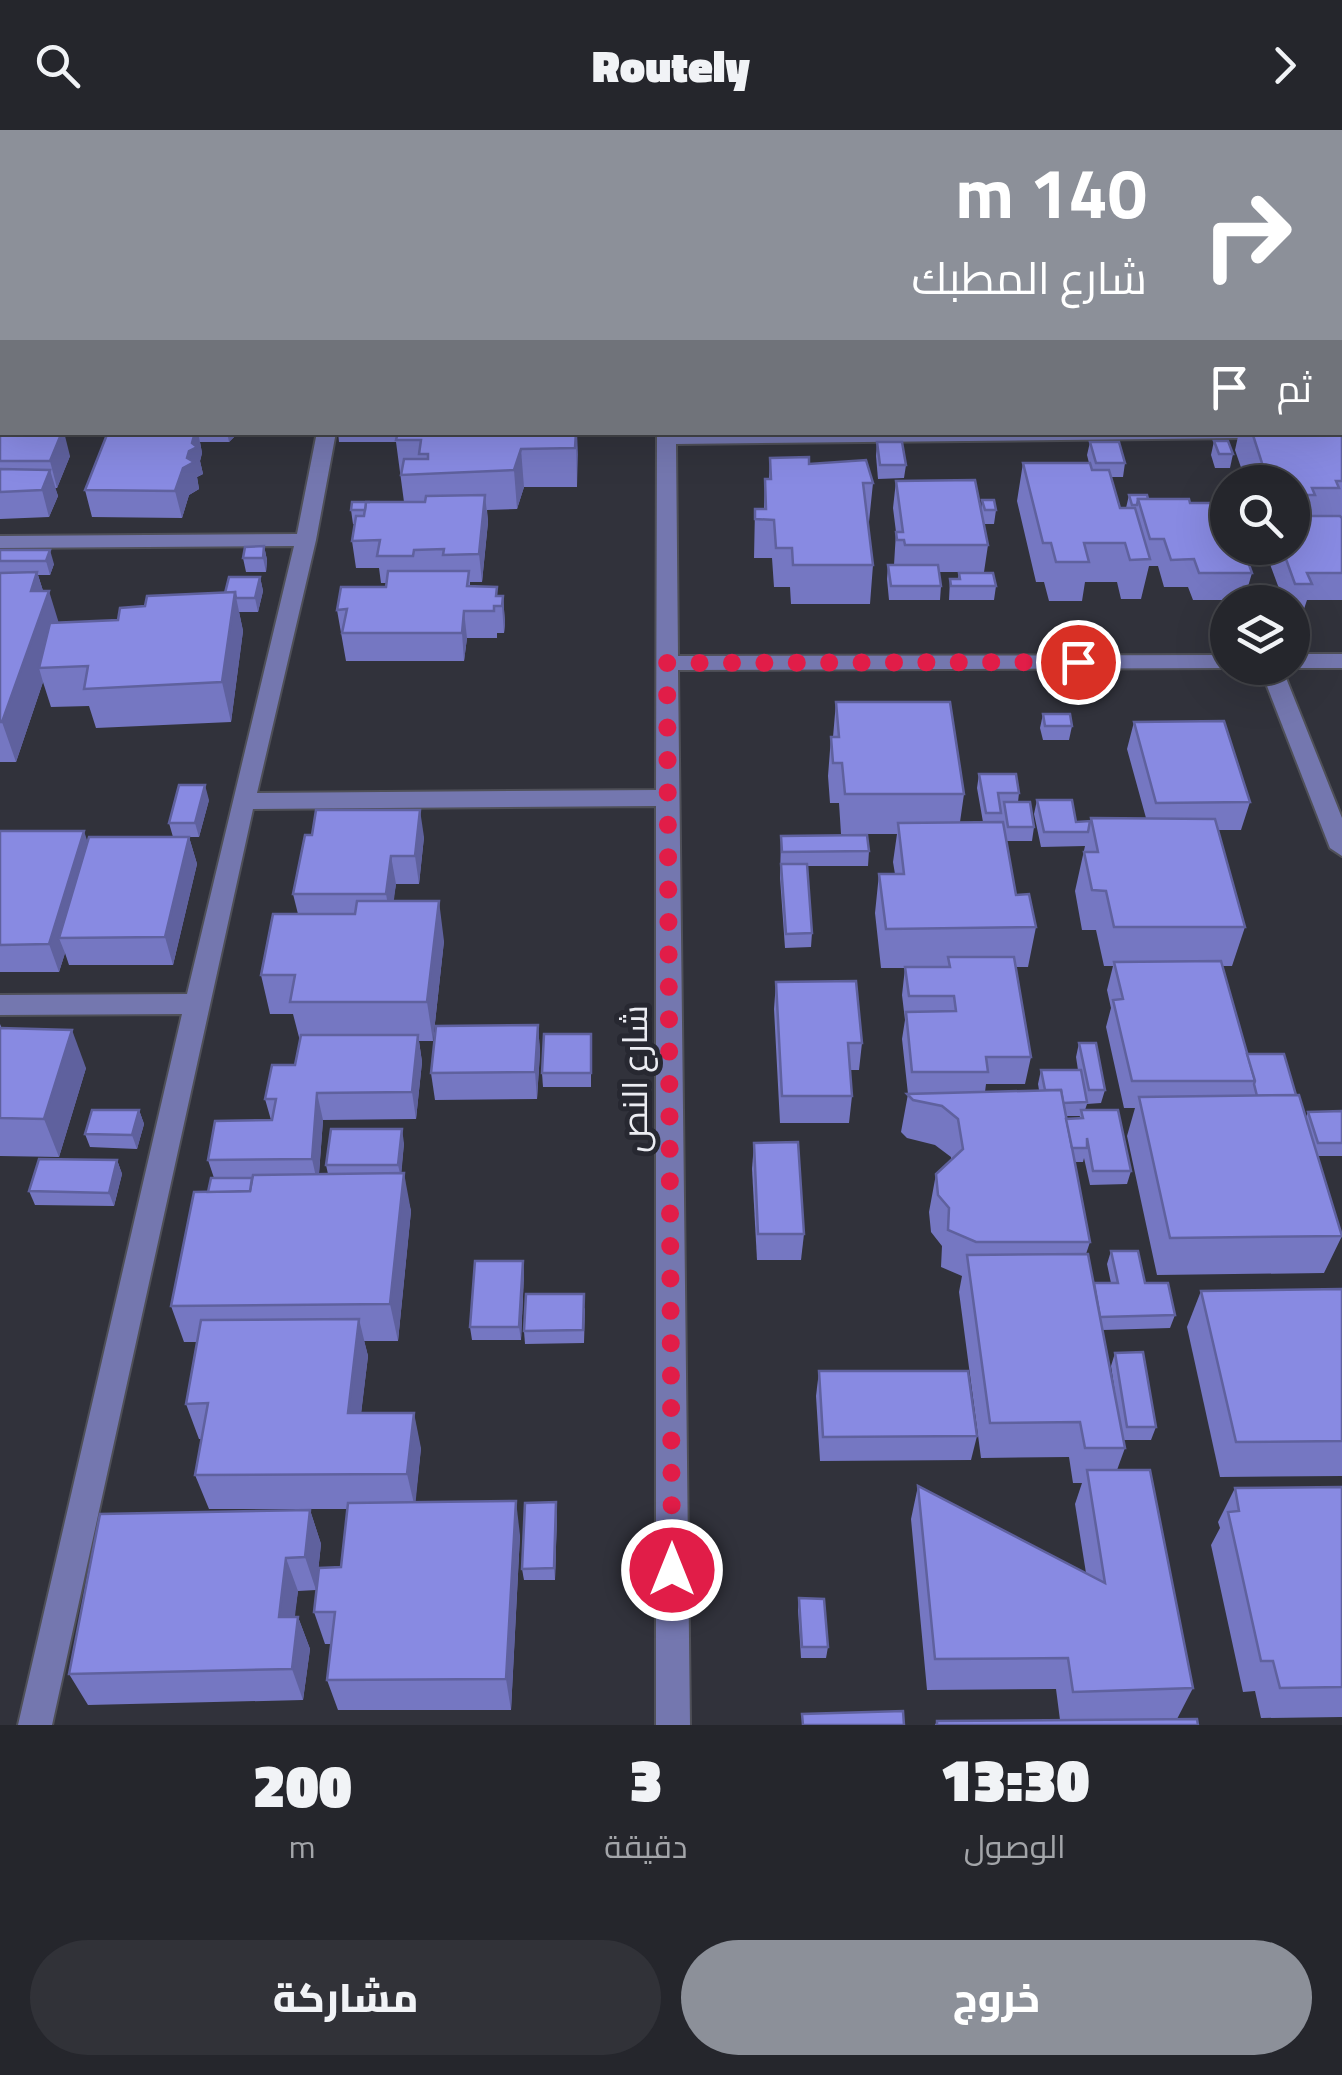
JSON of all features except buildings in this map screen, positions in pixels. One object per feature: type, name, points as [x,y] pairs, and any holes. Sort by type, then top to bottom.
[{"type":"street","points":[[35,1725],[196,1004],[306,540],[325,435]]},
{"type":"street","name":"شارع النص","points":[[666,435],[673,1725]]},
{"type":"street","points":[[0,542],[306,540]]},
{"type":"street","points":[[1310,662],[1342,661]]},
{"type":"street","points":[[667,663],[1210,662]]},
{"type":"street","points":[[1278,685],[1342,848]]},
{"type":"street","points":[[243,801],[667,798]]},
{"type":"street","points":[[0,1005],[196,1004]]},
{"type":"route","points":[[672,1570],[667,663],[1078,662]]}]
